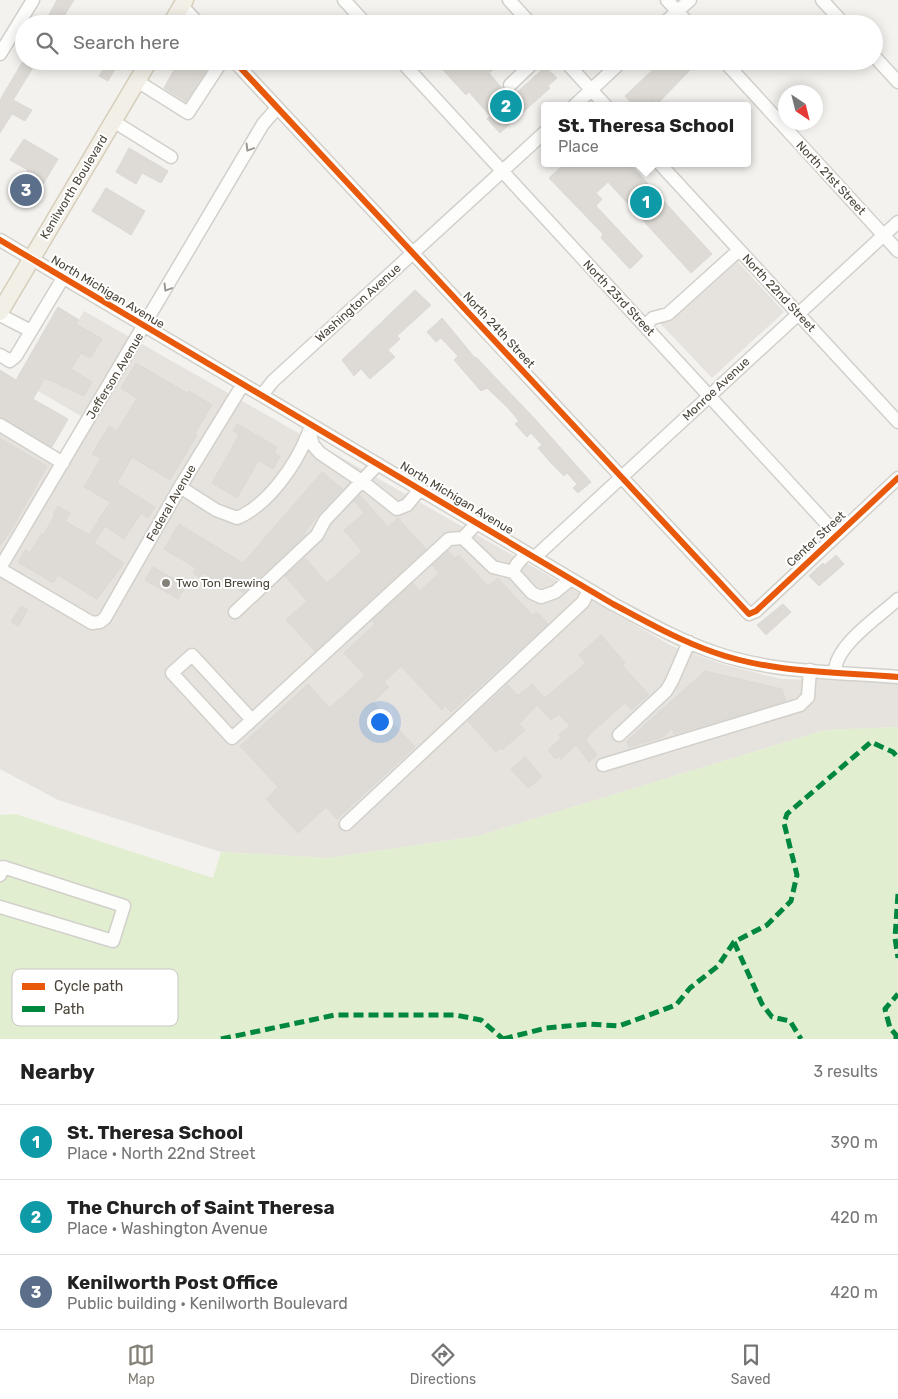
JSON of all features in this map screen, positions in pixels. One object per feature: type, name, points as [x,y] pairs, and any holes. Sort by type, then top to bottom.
[{"type":"main road","points":[[176,15],[183,3]]},
{"type":"main road","name":"Kenilworth Boulevard","points":[[0,314],[144,70]]},
{"type":"street","points":[[24,15],[33,0]]},
{"type":"street","points":[[344,0],[358,15]]},
{"type":"street","points":[[509,0],[523,15]]},
{"type":"street","points":[[668,0],[681,15]]},
{"type":"street","points":[[673,15],[690,0]]},
{"type":"street","points":[[822,0],[836,15]]},
{"type":"street","points":[[183,3],[192,15]]},
{"type":"street","points":[[0,54],[15,29]]},
{"type":"street","points":[[883,66],[898,82]]},
{"type":"street","points":[[137,81],[188,112],[216,70]]},
{"type":"street","name":"North 24th Street","points":[[242,70],[749,614]]},
{"type":"street","name":"North 23rd Street","points":[[409,70],[837,535]]},
{"type":"street","points":[[510,86],[526,70]]},
{"type":"street","points":[[573,70],[602,102]]},
{"type":"street","points":[[578,102],[612,70]]},
{"type":"street","name":"North 21st Street","points":[[732,70],[898,251]]},
{"type":"street","name":"Jefferson Avenue","points":[[0,568],[263,124],[277,108]]},
{"type":"street","points":[[113,121],[171,157]]},
{"type":"street","name":"Washington Avenue","points":[[262,395],[273,381],[541,136]]},
{"type":"street","name":"North 22nd Street","points":[[663,167],[898,422]]},
{"type":"street","name":"Monroe Avenue","points":[[514,572],[516,564],[531,555],[620,476],[898,222]]},
{"type":"street","name":"North Michigan Avenue","points":[[0,240],[144,327],[262,395],[309,429],[378,464],[589,590],[689,642],[715,653],[775,667],[898,677]]},
{"type":"street","points":[[645,326],[652,318],[668,314],[739,250]]},
{"type":"street","points":[[0,355],[10,361],[14,358],[63,278]]},
{"type":"street","points":[[0,314],[31,331]]},
{"type":"street","name":"Federal Avenue","points":[[0,568],[92,622],[100,622],[105,618],[180,487],[243,384]]},
{"type":"street","points":[[0,425],[63,463]]},
{"type":"street","points":[[180,487],[216,510],[237,518],[248,513],[284,478],[301,452],[309,429]]},
{"type":"street","points":[[309,429],[320,453],[363,482],[397,509],[407,505],[420,489]]},
{"type":"street","points":[[235,612],[317,536],[325,520],[378,464]]},
{"type":"street","name":"Center Street","points":[[749,614],[756,611],[898,478]]},
{"type":"street","points":[[252,720],[192,655],[172,673],[232,738],[252,720],[449,539],[462,538],[477,523]]},
{"type":"street","points":[[462,538],[494,567],[514,572],[532,592],[541,597],[555,592],[572,579]]},
{"type":"street","points":[[346,824],[583,602],[589,590]]},
{"type":"street","points":[[835,672],[835,665],[841,652],[898,599]]},
{"type":"street","points":[[619,735],[666,690],[672,682],[689,642]]},
{"type":"street","points":[[603,765],[800,705],[808,697],[810,670]]},
{"type":"street","points":[[0,875],[3,867],[124,906],[113,941],[0,907]]},
{"type":"shaded area","points":[[729,252],[784,312],[712,378],[658,321]]},
{"type":"shaded area","points":[[84,311],[672,646],[722,664],[781,679],[898,682],[898,727],[825,730],[478,836],[329,858],[221,852],[58,800],[0,769],[0,425],[57,458],[81,416],[38,391]]},
{"type":"shaded area","points":[[138,576],[197,610],[168,642],[116,612]]},
{"type":"green space","points":[[898,727],[898,1039],[0,1039],[0,815],[16,814],[213,878],[221,852],[329,858],[478,836],[825,730]]},
{"type":"building","points":[[57,0],[74,0],[65,15],[49,15]]},
{"type":"building","points":[[18,70],[31,70],[13,100],[32,110],[25,121],[12,114],[0,133],[0,100]]},
{"type":"building","points":[[102,70],[114,70],[108,81],[99,76]]},
{"type":"building","points":[[174,70],[206,70],[186,102],[164,88]]},
{"type":"building","points":[[443,70],[493,70],[489,73],[506,93],[513,96],[542,70],[548,70],[557,78],[548,86],[550,88],[500,133],[487,119],[490,116],[469,92],[466,95]]},
{"type":"building","points":[[652,70],[690,70],[659,102],[656,100],[654,102],[630,102],[625,96]]},
{"type":"building","points":[[24,139],[58,159],[30,206],[12,196],[28,170],[10,160]]},
{"type":"building","points":[[129,148],[168,171],[161,183],[142,173],[136,184],[116,172]]},
{"type":"building","points":[[561,167],[633,167],[712,254],[691,273],[608,182],[596,193],[602,199],[596,206],[643,256],[630,269],[601,238],[603,234],[549,178]]},
{"type":"building","points":[[106,188],[145,211],[131,235],[92,211]]},
{"type":"building","points":[[415,290],[431,305],[397,336],[400,339],[388,350],[395,357],[370,379],[361,369],[354,376],[342,360]]},
{"type":"building","points":[[58,307],[79,320],[76,324],[102,339],[90,358],[81,353],[71,369],[92,382],[84,396],[45,378],[33,399],[68,419],[52,447],[0,417],[0,370],[16,380]]},
{"type":"building","points":[[442,318],[475,358],[535,419],[591,482],[578,493],[573,488],[577,484],[567,473],[564,476],[551,463],[538,448],[542,445],[531,433],[527,437],[515,424],[519,421],[508,408],[487,388],[481,391],[454,360],[458,356],[441,338],[436,342],[427,332]]},
{"type":"building","points":[[136,363],[187,393],[189,391],[212,405],[195,433],[197,435],[170,480],[132,457],[117,483],[155,507],[148,518],[141,513],[124,539],[105,526],[94,543],[124,563],[97,599],[58,575],[53,583],[18,562],[25,550],[30,553],[41,534],[43,535],[58,506],[70,513],[65,521],[89,535],[110,502],[84,487],[101,458],[92,454],[109,426],[117,431],[137,398],[121,388]]},
{"type":"building","points":[[237,424],[277,447],[274,453],[280,456],[273,469],[259,460],[237,498],[212,483],[239,435],[233,431]]},
{"type":"building","points":[[0,438],[47,466],[13,527],[0,546]]},
{"type":"building","points":[[322,472],[343,489],[319,514],[304,533],[305,535],[243,593],[224,576],[220,583],[203,573],[200,578],[193,573],[196,568],[164,549],[179,524],[243,563]]},
{"type":"building","points":[[360,495],[388,527],[398,518],[426,549],[315,651],[286,620],[307,601],[285,576],[305,558],[327,583],[362,551],[344,530],[364,513],[354,501]]},
{"type":"building","points":[[448,551],[455,558],[459,555],[488,586],[498,578],[532,615],[537,612],[548,624],[451,712],[445,706],[442,710],[401,666],[384,682],[389,687],[373,702],[415,747],[337,819],[326,807],[298,833],[266,799],[278,787],[240,746],[308,684],[330,708],[365,675],[344,653],[375,624],[372,620],[413,583],[420,591],[439,573],[432,565]]},
{"type":"building","points":[[836,555],[844,564],[819,586],[809,576],[823,563],[825,565]]},
{"type":"building","name":"Two Ton Brewing","points":[[153,567],[186,586],[178,599],[145,580]]},
{"type":"building","points":[[783,604],[791,612],[766,635],[757,625]]},
{"type":"building","points":[[21,606],[28,610],[18,626],[11,622]]},
{"type":"building","points":[[601,635],[625,663],[622,665],[649,695],[631,710],[625,703],[592,732],[586,740],[597,755],[589,762],[576,745],[561,759],[559,756],[556,759],[548,750],[561,738],[559,735],[570,726],[559,714],[551,720],[537,705],[519,724],[525,730],[502,750],[500,748],[496,752],[468,721],[508,685],[518,696],[532,684],[545,698],[586,663],[579,655]]},
{"type":"building","points":[[705,671],[782,689],[786,701],[674,734],[672,728],[663,737],[629,747],[627,741]]},
{"type":"building","points":[[525,757],[542,777],[528,788],[511,769]]},
{"type":"marked path","points":[[503,1039],[546,1028],[589,1024],[619,1026],[676,1005],[690,988],[718,966],[734,942],[767,925],[791,901],[797,875],[784,823],[787,814],[871,742],[893,752],[898,758]]},
{"type":"marked path","points":[[898,894],[895,938],[898,958]]},
{"type":"marked path","points":[[734,942],[762,1004],[772,1017],[790,1021],[801,1039]]},
{"type":"marked path","points":[[896,1039],[896,1035],[890,1028],[885,1009],[898,994]]},
{"type":"marked path","points":[[221,1039],[335,1015],[455,1015],[481,1020],[503,1039]]},
{"type":"cycle path","points":[[242,70],[749,614],[756,611],[898,478]]},
{"type":"cycle path","points":[[0,240],[613,604],[674,636],[713,652],[758,664],[781,668],[898,677]]},
{"type":"place","name":"The Church of Saint Theresa","points":[[506,106]]},
{"type":"place","name":"Kenilworth Post Office","points":[[26,190]]},
{"type":"place","name":"St. Theresa School","points":[[646,202]]},
{"type":"place","name":"Two Ton Brewing","points":[[166,583]]}]
